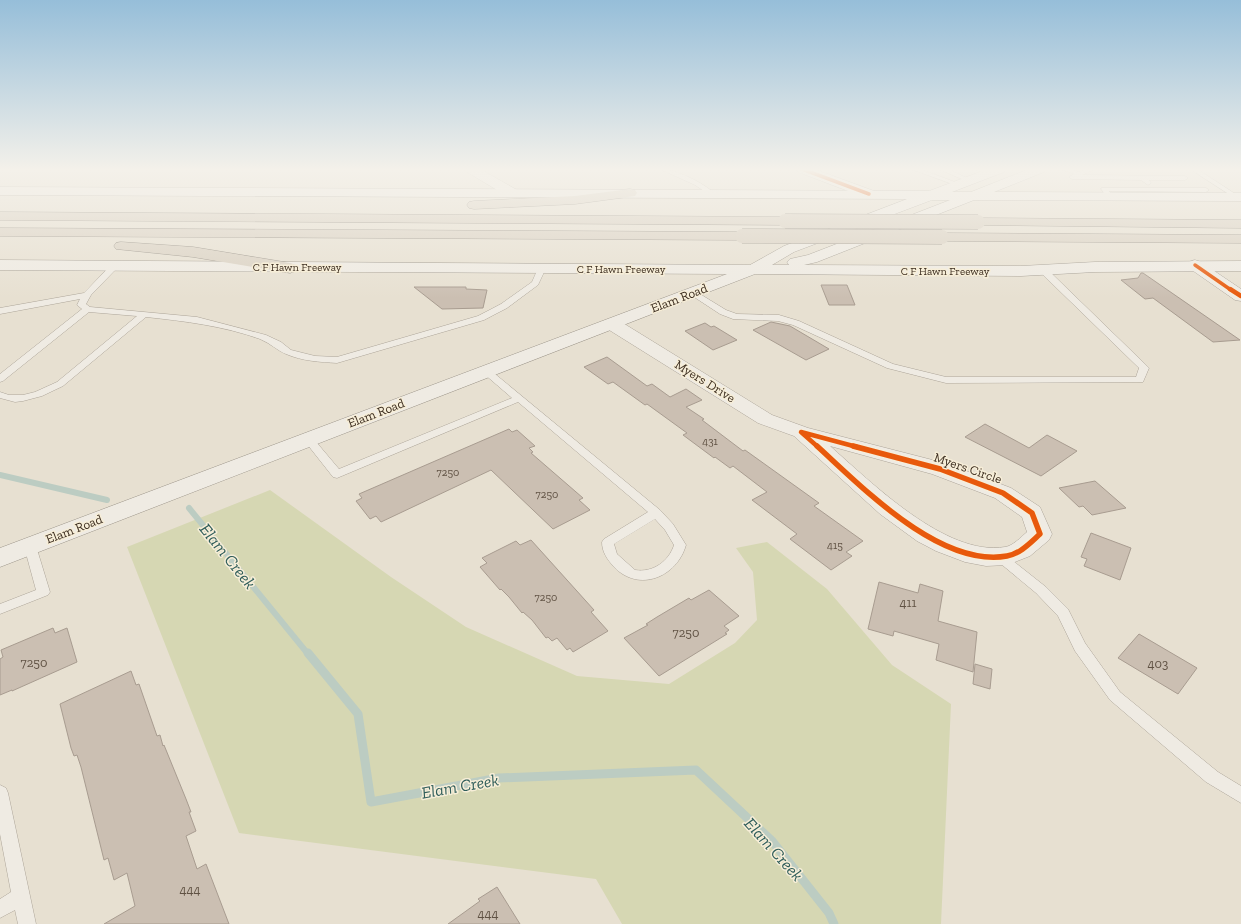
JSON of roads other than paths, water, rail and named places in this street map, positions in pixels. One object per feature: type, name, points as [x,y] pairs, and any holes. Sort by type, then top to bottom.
[{"type":"highway","points":[[186,217],[255,212]]},
{"type":"highway","points":[[0,216],[1241,224]]},
{"type":"highway","points":[[0,232],[1241,239]]},
{"type":"highway","points":[[0,241],[158,249],[247,260],[290,268]]},
{"type":"main road","name":"Elam Road","points":[[0,558],[752,270],[789,249],[887,212]]},
{"type":"main road","name":"Elam Road","points":[[752,270],[812,259],[931,212]]},
{"type":"main road","name":"C F Hawn Freeway","points":[[0,266],[1021,271],[1095,267],[1195,265],[1241,266]]},
{"type":"main road","points":[[1195,265],[1241,296]]},
{"type":"main road","name":"Myers Drive","points":[[612,324],[765,419],[801,432]]},
{"type":"main road","name":"Myers Circle","points":[[801,432],[940,469],[1004,492],[1032,513],[1040,534],[1027,546],[1009,555],[999,556],[984,556],[968,553],[935,541],[913,527],[883,504],[801,432]]},
{"type":"lane","points":[[114,266],[86,296],[80,305],[87,309],[197,320],[263,338],[278,344],[288,352],[315,360],[337,360],[481,318],[504,306],[535,283],[542,268]]},
{"type":"lane","points":[[692,293],[723,312],[736,317],[779,318],[796,323],[890,366],[946,380],[1140,380],[1144,368],[1043,270]]},
{"type":"lane","points":[[0,311],[86,296]]},
{"type":"lane","points":[[0,379],[87,309]]},
{"type":"lane","points":[[0,395],[4,397],[22,398],[60,384],[145,314]]},
{"type":"lane","points":[[486,371],[647,504],[656,513],[669,527],[680,545],[676,557],[666,566],[652,574],[632,574],[622,568],[614,558],[608,549],[608,542],[656,513]]},
{"type":"lane","points":[[308,439],[337,474],[520,398]]},
{"type":"lane","points":[[0,609],[43,592],[30,546]]},
{"type":"lane","points":[[999,556],[1041,590],[1063,613],[1080,647],[1115,696],[1212,777],[1241,795]]},
{"type":"lane","points":[[0,793],[27,924]]},
{"type":"lane","points":[[0,909],[22,896]]},
{"type":"waterway","name":"Elam Creek","points":[[0,475],[107,500]]},
{"type":"waterway","name":"Elam Creek","points":[[189,508],[308,654]]},
{"type":"waterway","name":"Elam Creek","points":[[308,653],[358,714],[371,802],[499,778],[696,770],[772,841],[829,913],[834,924]]}]
